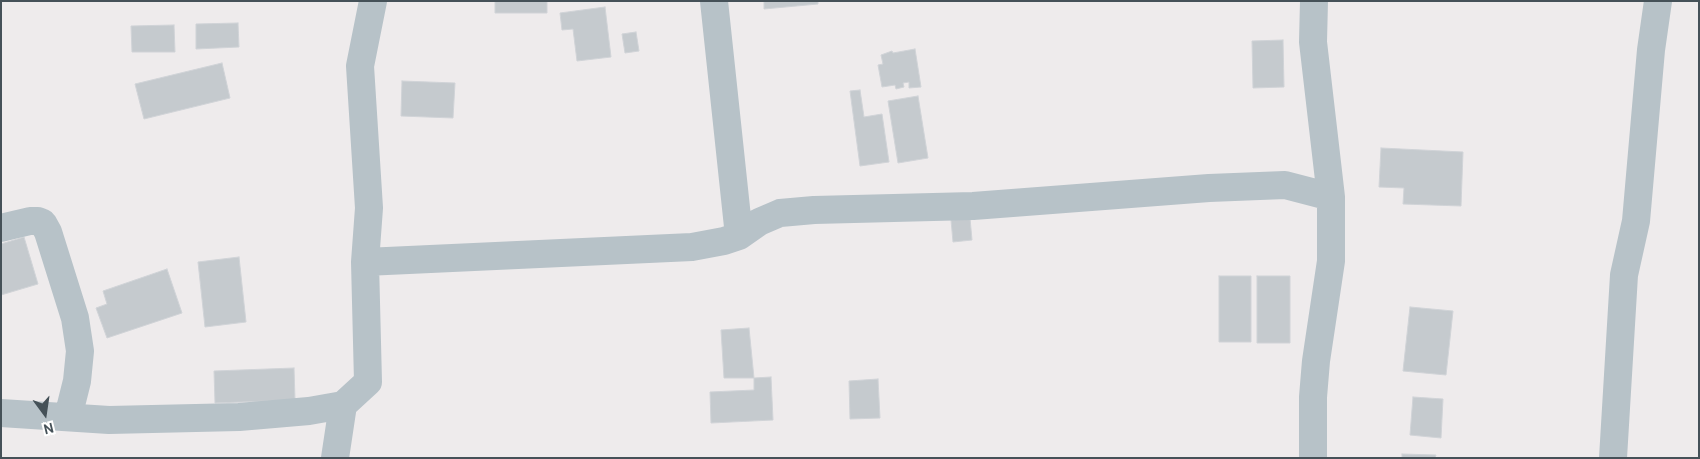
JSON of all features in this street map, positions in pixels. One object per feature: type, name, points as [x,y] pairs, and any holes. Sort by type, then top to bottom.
[{"type":"street","points":[[1,413],[109,420],[239,417],[310,411],[343,406],[368,382],[365,262],[369,208],[360,66],[373,1]]},
{"type":"street","points":[[714,1],[738,236]]},
{"type":"street","points":[[1314,1],[1313,42],[1331,197],[1332,261],[1316,360],[1313,397],[1314,458]]},
{"type":"street","points":[[1612,458],[1624,275],[1636,221],[1651,50],[1658,1]]},
{"type":"street","points":[[365,262],[692,247],[724,241],[738,236],[759,222],[780,213],[814,210],[973,206],[1209,188],[1285,185],[1331,197]]},
{"type":"street","points":[[1,228],[38,221],[43,223],[48,232],[75,318],[80,351],[77,381],[68,417]]},
{"type":"street","points":[[335,458],[343,406]]},
{"type":"building","points":[[495,1],[547,1],[547,13],[495,13]]},
{"type":"building","points":[[764,1],[818,1],[818,4],[764,9]]},
{"type":"building","points":[[605,7],[611,57],[577,61],[573,29],[562,30],[560,13]]},
{"type":"building","points":[[238,23],[239,47],[196,49],[196,24]]},
{"type":"building","points":[[174,25],[175,52],[132,52],[131,26]]},
{"type":"building","points":[[636,32],[639,51],[625,53],[622,34]]},
{"type":"building","points":[[1283,40],[1284,87],[1253,88],[1252,41]]},
{"type":"building","points":[[915,49],[921,87],[909,88],[909,82],[903,83],[904,87],[896,89],[895,85],[882,87],[878,65],[883,64],[881,55],[892,51],[893,53]]},
{"type":"building","points":[[222,63],[230,98],[144,119],[135,84]]},
{"type":"building","points":[[402,81],[455,83],[453,118],[401,116]]},
{"type":"building","points":[[860,90],[864,117],[882,114],[889,162],[860,166],[850,91]]},
{"type":"building","points":[[918,96],[928,158],[898,163],[888,101]]},
{"type":"building","points":[[1381,148],[1463,152],[1461,206],[1403,204],[1404,188],[1379,187]]},
{"type":"building","points":[[970,218],[972,240],[953,242],[951,220]]},
{"type":"building","points":[[24,237],[38,284],[1,295],[1,244]]},
{"type":"building","points":[[239,257],[246,322],[205,327],[198,262]]},
{"type":"building","points":[[167,269],[182,313],[107,338],[96,308],[107,304],[103,291]]},
{"type":"building","points":[[1219,276],[1251,276],[1251,342],[1219,342]]},
{"type":"building","points":[[1257,276],[1290,276],[1290,343],[1257,343]]},
{"type":"building","points":[[1410,307],[1453,311],[1446,375],[1403,371]]},
{"type":"building","points":[[749,328],[754,378],[724,378],[721,330]]},
{"type":"building","points":[[294,368],[295,400],[215,403],[214,371]]},
{"type":"building","points":[[771,377],[773,420],[711,423],[710,392],[754,390],[754,378]]},
{"type":"building","points":[[878,379],[880,418],[850,419],[849,381]]},
{"type":"building","points":[[1413,397],[1443,399],[1441,438],[1410,435]]},
{"type":"building","points":[[1402,454],[1436,455],[1435,458],[1402,458]]}]
